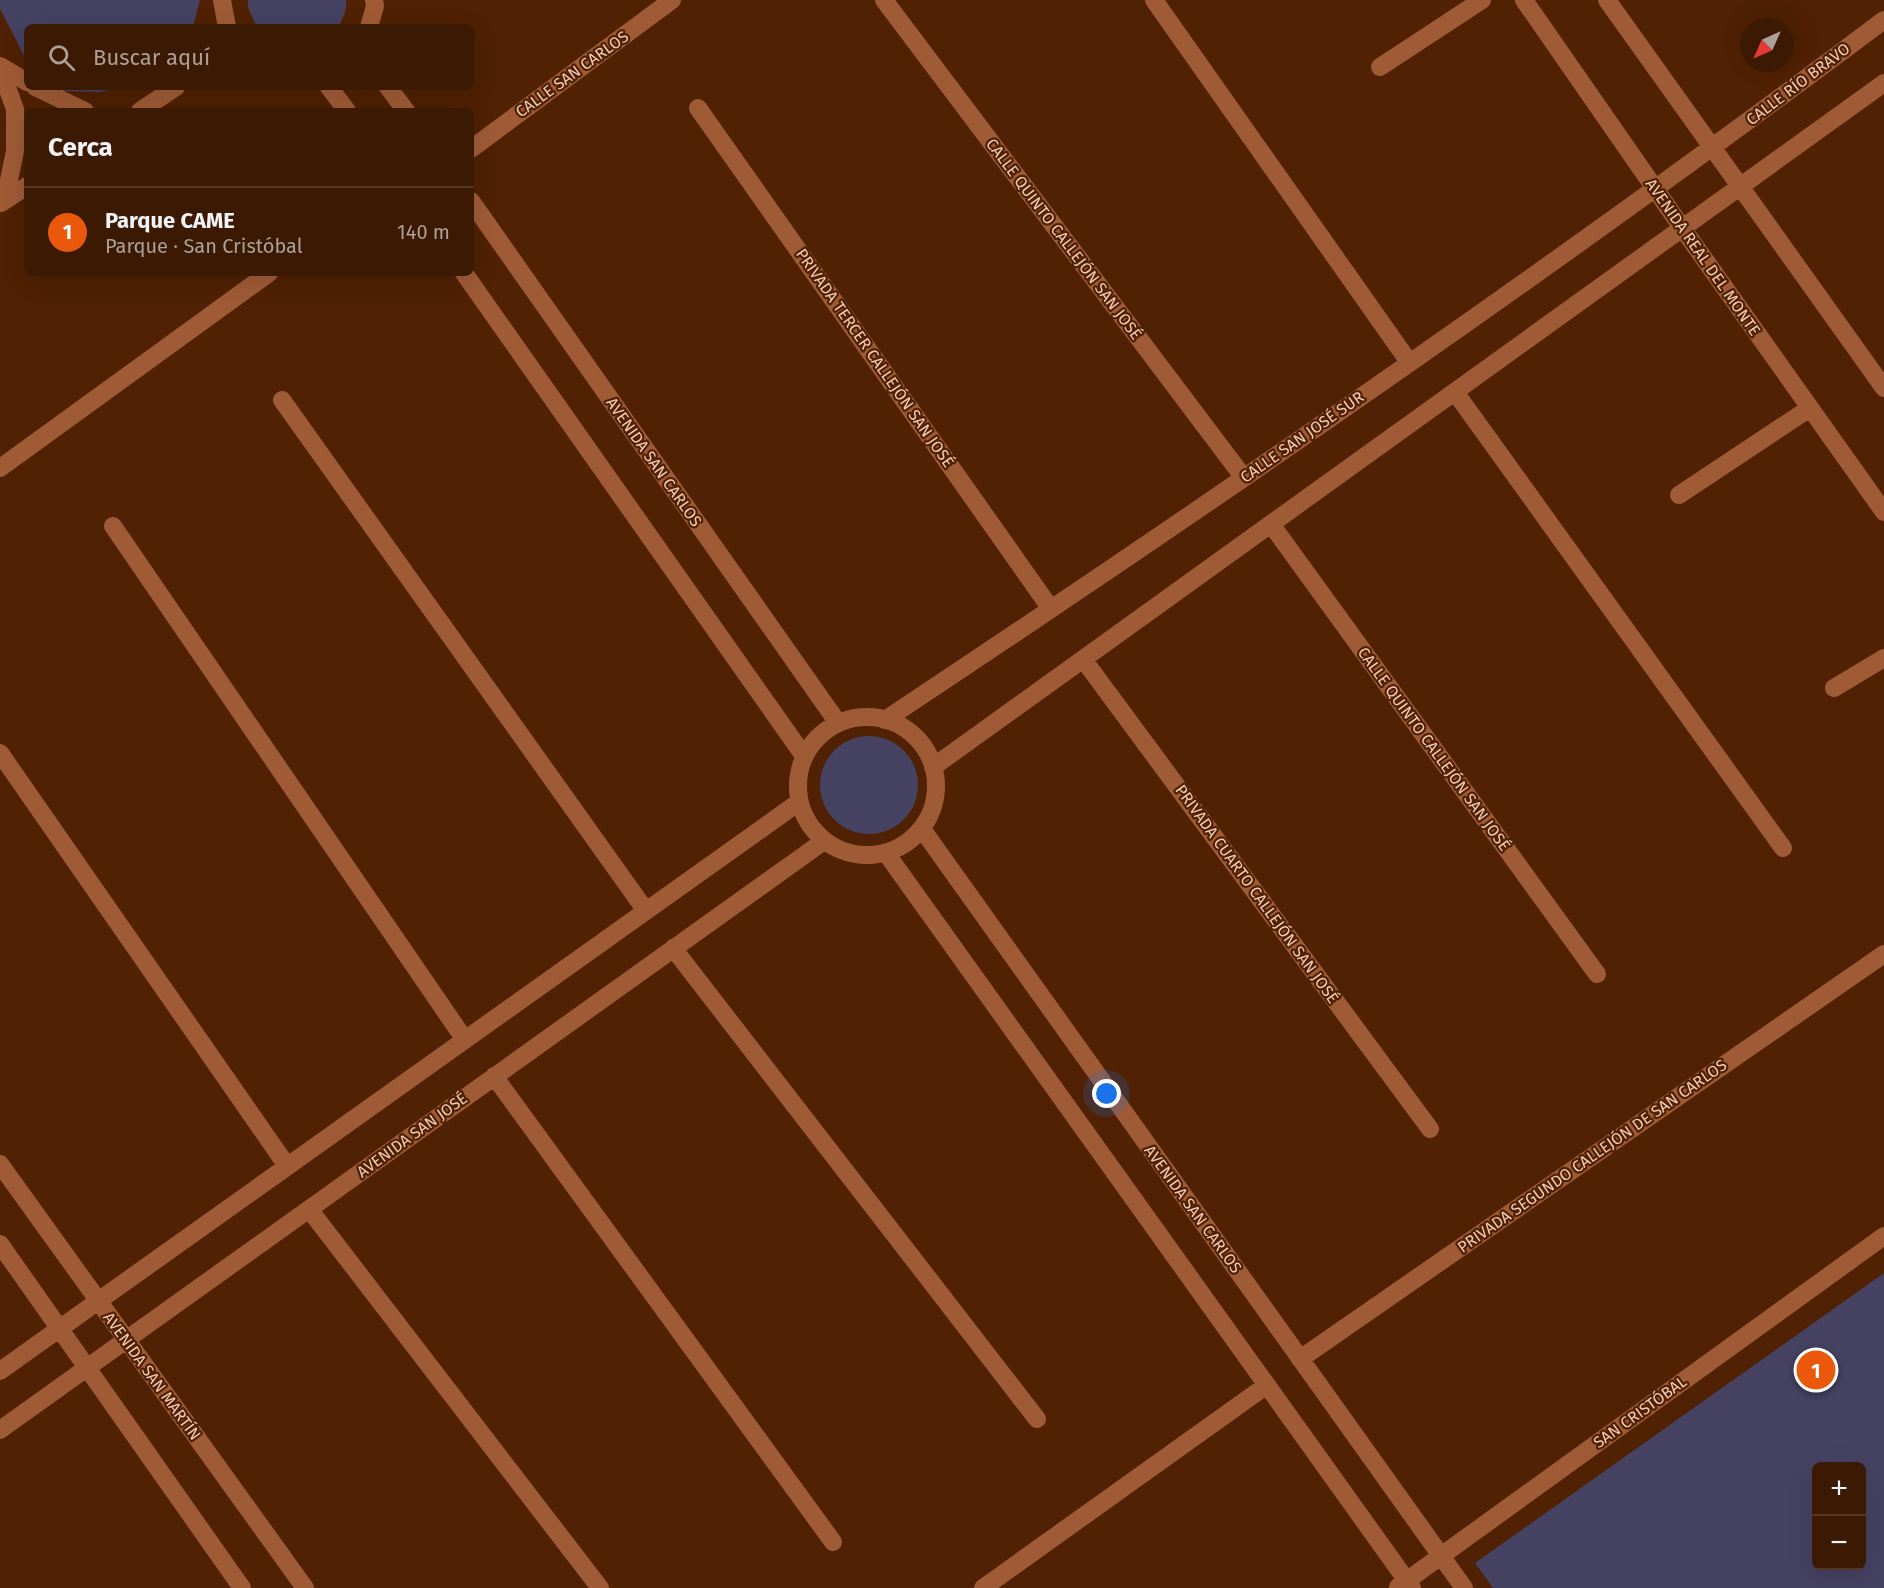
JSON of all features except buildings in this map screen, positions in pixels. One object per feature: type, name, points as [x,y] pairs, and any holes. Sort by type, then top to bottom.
[{"type":"street","points":[[222,0],[226,24]]},
{"type":"street","points":[[370,24],[375,6],[374,0]]},
{"type":"street","name":"CALLE SAN CARLOS","points":[[474,147],[672,0]]},
{"type":"street","name":"CALLE QUINTO CALLEJÓN SAN JOSÉ","points":[[884,0],[1244,478]]},
{"type":"street","points":[[1154,0],[1409,362]]},
{"type":"street","points":[[1380,68],[1482,0]]},
{"type":"street","name":"AVENIDA REAL DEL MONTE","points":[[1524,0],[1654,189],[1884,512]]},
{"type":"street","points":[[1607,0],[1884,388]]},
{"type":"street","name":"CALLE RÍO BRAVO","points":[[1713,148],[1884,20]]},
{"type":"street","points":[[0,67],[24,80]]},
{"type":"street","points":[[0,67],[15,109],[15,151],[3,202]]},
{"type":"street","points":[[933,767],[1884,83]]},
{"type":"street","points":[[41,90],[79,108]]},
{"type":"street","points":[[144,108],[172,90]]},
{"type":"street","points":[[331,90],[345,108]]},
{"type":"street","points":[[390,90],[404,108]]},
{"type":"street","name":"PRIVADA TERCER CALLEJÓN SAN JOSÉ","points":[[698,108],[1051,609]]},
{"type":"street","name":"CALLE SAN JOSÉ SUR","points":[[885,720],[1244,478],[1713,148]]},
{"type":"street","points":[[3,202],[24,188]]},
{"type":"street","name":"AVENIDA SAN CARLOS","points":[[474,205],[838,723]]},
{"type":"street","points":[[0,468],[265,276]]},
{"type":"street","points":[[466,276],[804,756]]},
{"type":"street","points":[[1455,392],[1783,848]]},
{"type":"street","points":[[282,400],[646,911]]},
{"type":"street","points":[[1679,495],[1809,408]]},
{"type":"street","name":"CALLE QUINTO CALLEJÓN SAN JOSÉ","points":[[1271,524],[1597,974]]},
{"type":"street","points":[[113,526],[465,1040]]},
{"type":"street","points":[[1834,688],[1884,658]]},
{"type":"street","name":"PRIVADA CUARTO CALLEJÓN SAN JOSÉ","points":[[1083,659],[1431,1129]]},
{"type":"street","points":[[861,717],[885,720],[907,730],[923,747],[933,767],[936,788],[932,810],[922,829],[905,844],[886,853],[864,855],[843,851],[824,841],[809,825],[799,802],[797,779],[804,756],[818,736],[838,723],[861,717]]},
{"type":"street","points":[[0,753],[287,1166]]},
{"type":"street","points":[[0,1371],[799,802]]},
{"type":"street","name":"AVENIDA SAN CARLOS","points":[[922,829],[1464,1588]]},
{"type":"street","name":"AVENIDA SAN JOSÉ","points":[[0,1430],[824,841]]},
{"type":"street","points":[[886,853],[1267,1385],[1405,1586]]},
{"type":"street","points":[[673,948],[1037,1419]]},
{"type":"street","name":"PRIVADA SEGUNDO CALLEJÓN DE SAN CARLOS","points":[[1300,1359],[1884,954]]},
{"type":"street","points":[[494,1076],[833,1542]]},
{"type":"street","name":"AVENIDA SAN MARTÍN","points":[[0,1164],[305,1588]]},
{"type":"street","points":[[309,1209],[600,1588]]},
{"type":"street","name":"SAN CRISTÓBAL","points":[[1405,1586],[1441,1556],[1884,1236]]},
{"type":"street","points":[[0,1244],[242,1588]]},
{"type":"street","points":[[983,1588],[1267,1385]]},
{"type":"shaded area","points":[[0,0],[200,0],[194,24],[24,24],[24,55],[0,9]]},
{"type":"shaded area","points":[[248,0],[346,0],[339,24],[256,24],[248,8]]},
{"type":"shaded area","points":[[57,90],[109,90],[99,92]]},
{"type":"shaded area","points":[[869,736],[888,740],[903,751],[914,766],[918,785],[914,804],[903,819],[888,830],[869,834],[850,830],[835,819],[824,804],[820,785],[824,766],[835,751],[850,740]]},
{"type":"shaded area","points":[[1884,1273],[1884,1588],[1493,1588],[1475,1563]]},
{"type":"place","name":"Parque CAME","points":[[1816,1370]]}]
